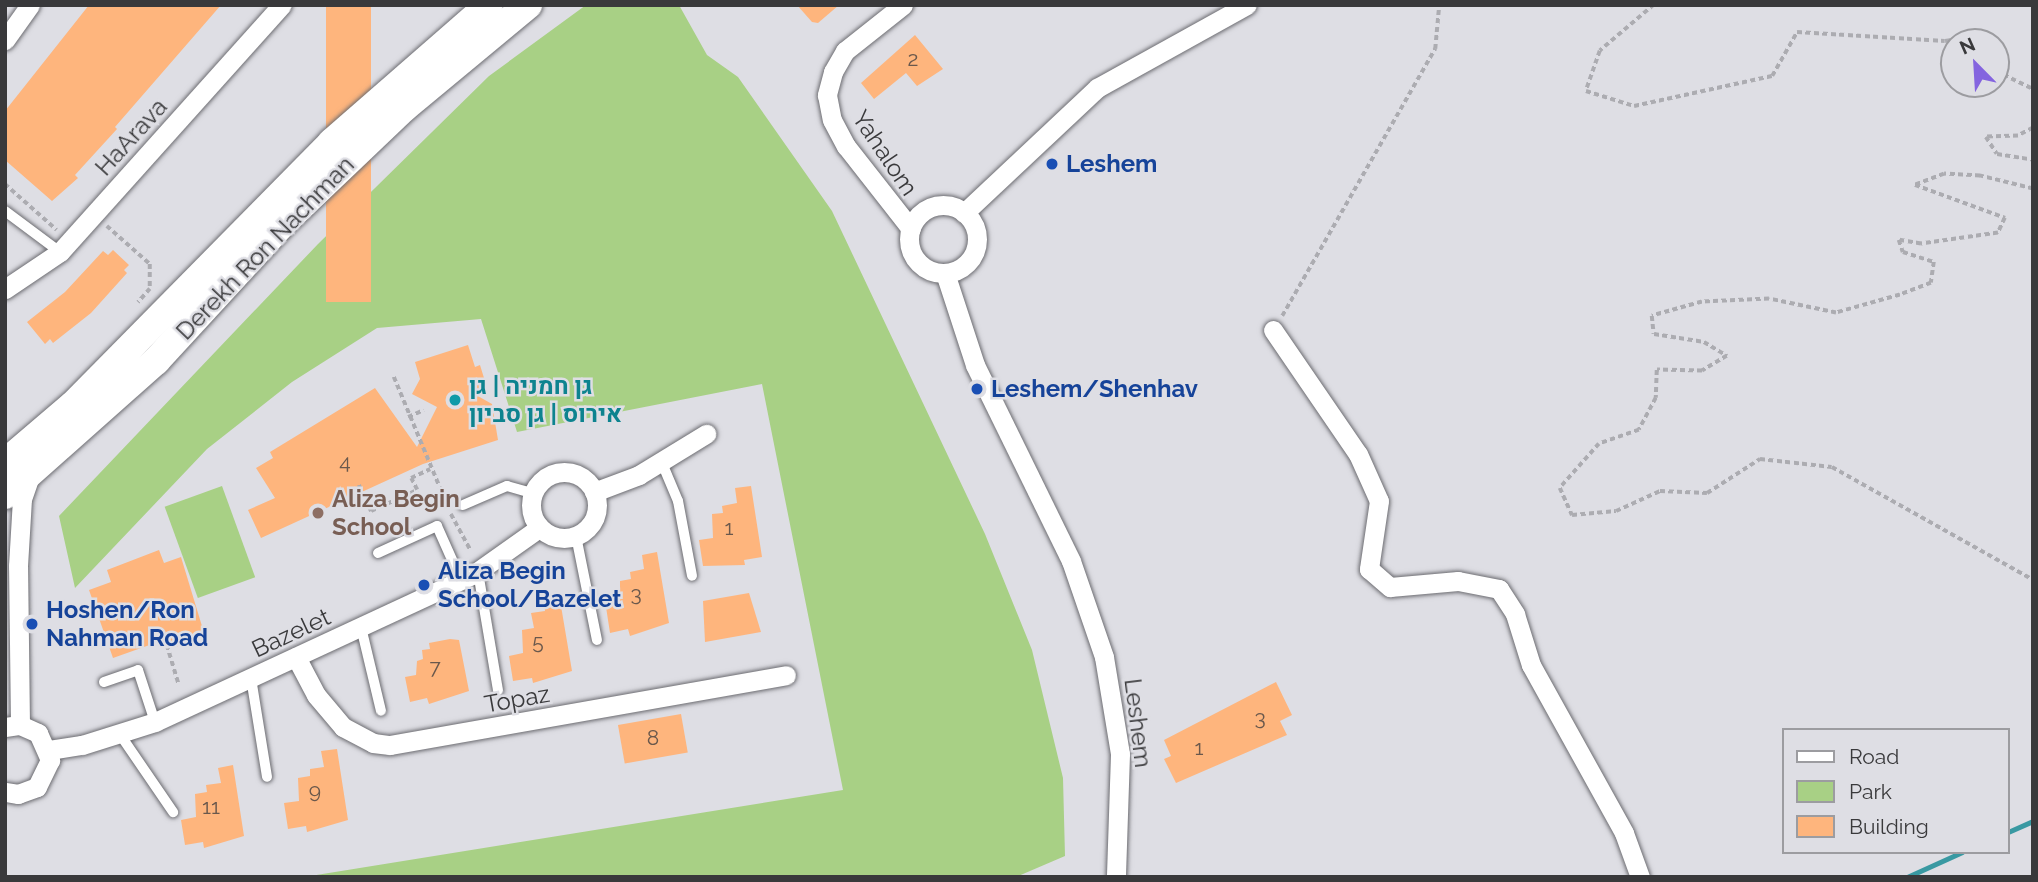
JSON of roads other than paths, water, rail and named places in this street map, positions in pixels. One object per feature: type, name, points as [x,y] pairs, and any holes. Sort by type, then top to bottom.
[{"type":"main road","name":"Derekh Ron Nachman","points":[[5,495],[18,469],[82,396],[332,142],[489,5]]},
{"type":"main road","name":"Derekh Ron Nachman","points":[[18,469],[156,361],[281,225],[405,107],[528,5]]},
{"type":"street","points":[[5,40],[30,5]]},
{"type":"street","name":"HaArava","points":[[5,289],[60,252],[282,5]]},
{"type":"street","name":"Yahalom","points":[[902,5],[845,51],[833,72],[827,95],[832,120],[846,146],[911,229]]},
{"type":"street","points":[[964,213],[1097,88],[1247,5]]},
{"type":"street","points":[[942,205],[964,213],[976,232],[975,251],[967,264],[945,273],[919,264],[909,241],[911,229],[926,210],[942,205]]},
{"type":"street","name":"Leshem","points":[[945,273],[975,365],[1071,561],[1104,657],[1120,754],[1116,877]]},
{"type":"street","points":[[1273,330],[1358,454],[1380,501],[1369,569],[1390,587],[1458,582],[1499,589],[1514,614],[1531,665],[1625,834],[1640,877]]},
{"type":"street","points":[[594,492],[662,463],[706,434]]},
{"type":"street","points":[[6,795],[37,787],[49,770],[49,750],[38,733],[13,726],[12,562],[22,499],[18,469]]},
{"type":"street","points":[[561,472],[578,475],[594,492],[595,516],[576,536],[552,537],[539,528],[530,510],[532,493],[548,475],[561,472]]},
{"type":"street","name":"Bazelet","points":[[49,750],[155,722],[470,576],[539,528]]},
{"type":"street","name":"Topaz","points":[[296,657],[316,695],[343,727],[373,743],[390,745],[786,675]]},
{"type":"lane","points":[[5,211],[60,252]]},
{"type":"lane","points":[[662,463],[678,501],[692,576]]},
{"type":"lane","points":[[463,505],[507,486],[532,493]]},
{"type":"lane","points":[[378,553],[437,527],[470,576],[498,690]]},
{"type":"lane","points":[[576,536],[597,640]]},
{"type":"lane","points":[[361,626],[381,711]]},
{"type":"lane","points":[[104,682],[138,670],[155,722]]},
{"type":"lane","points":[[251,678],[267,777]]},
{"type":"lane","points":[[119,733],[173,812]]},
{"type":"waterway","points":[[2010,831],[2033,821]]},
{"type":"waterway","points":[[1907,877],[1958,854]]},
{"type":"place","name":"Leshem","points":[[1052,164]]},
{"type":"place","name":"Leshem/Shenhav","points":[[977,389]]},
{"type":"place","name":"גן חמניה | גן אירוס | גן סביון","points":[[455,400]]},
{"type":"place","name":"Aliza Begin School","points":[[318,513]]},
{"type":"place","name":"Aliza Begin School/Bazelet","points":[[424,585]]},
{"type":"place","name":"Hoshen/Ron Nahman Road","points":[[32,624]]}]
